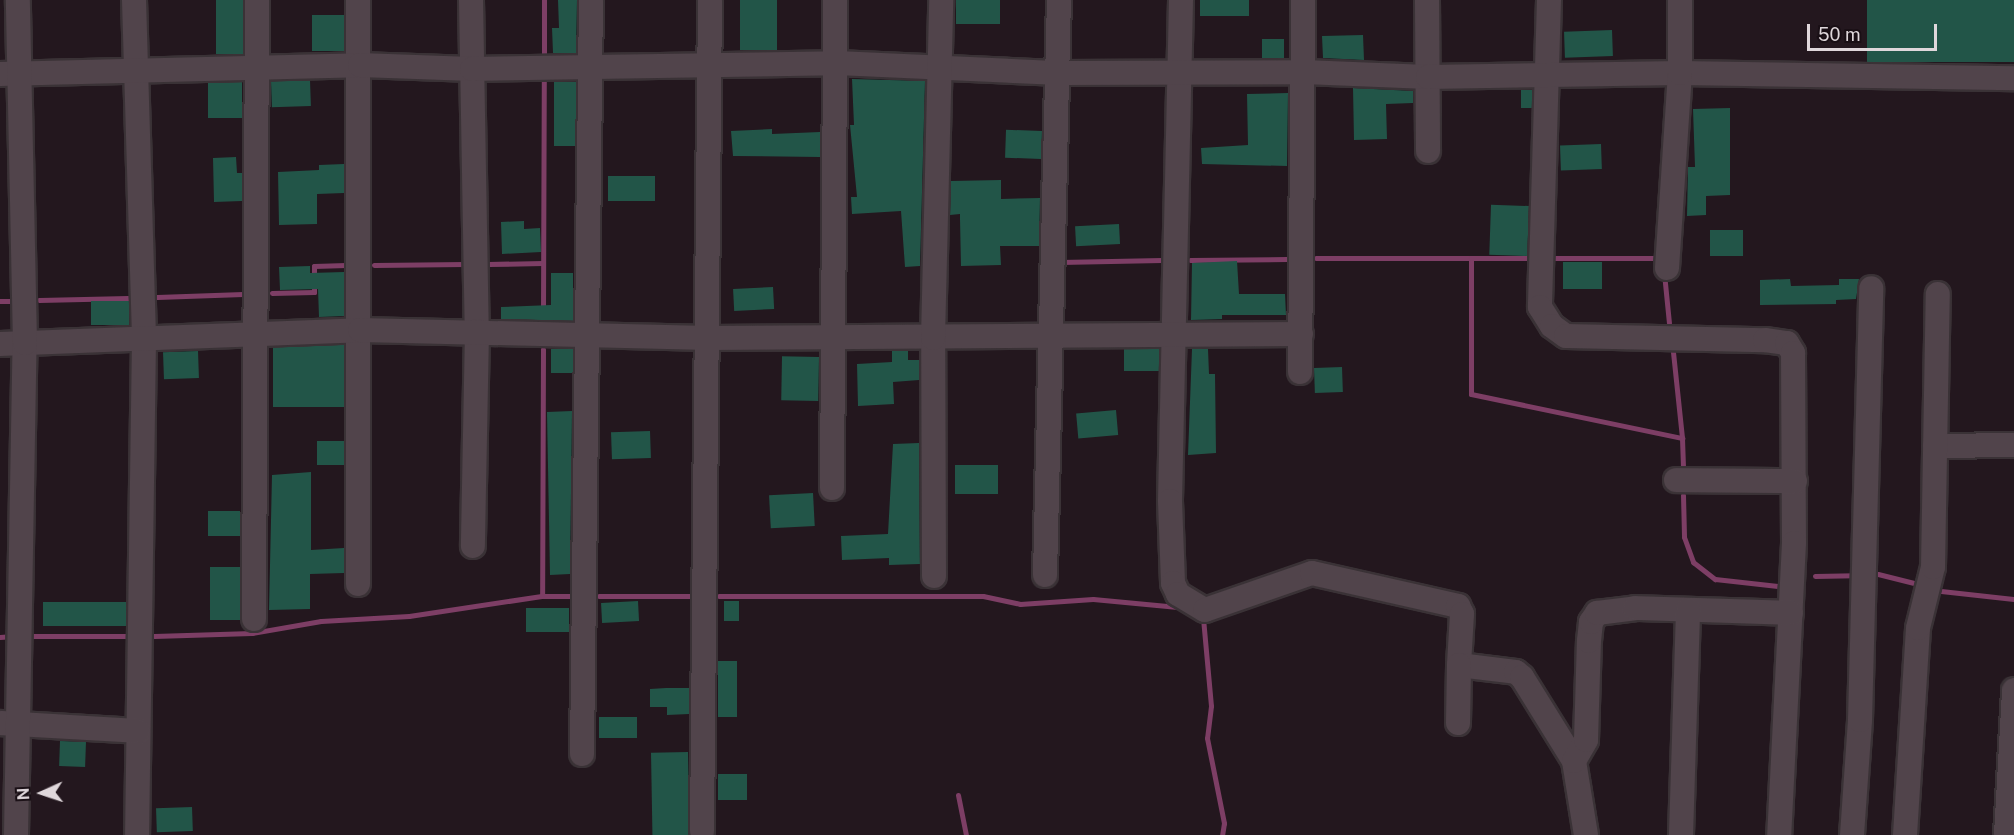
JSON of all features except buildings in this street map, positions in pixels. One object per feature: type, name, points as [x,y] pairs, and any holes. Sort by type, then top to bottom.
[{"type":"street","points":[[16,835],[8,723],[25,343],[10,73],[18,0]]},
{"type":"street","points":[[134,0],[134,70],[144,339],[137,835]]},
{"type":"street","points":[[254,619],[259,68],[257,0]]},
{"type":"street","points":[[358,0],[360,65],[358,584]]},
{"type":"street","points":[[471,0],[477,331],[473,546]]},
{"type":"street","points":[[582,754],[589,336],[591,0]]},
{"type":"street","points":[[702,831],[709,338],[710,0]]},
{"type":"street","points":[[832,488],[831,338],[837,63],[835,0]]},
{"type":"street","points":[[934,576],[933,338],[941,0]]},
{"type":"street","points":[[1045,575],[1060,73],[1059,0]]},
{"type":"street","points":[[1181,0],[1170,501],[1173,583],[1178,594],[1205,610],[1214,609],[1302,573],[1312,573],[1458,606],[1462,614],[1458,723]]},
{"type":"street","points":[[1300,372],[1303,0]]},
{"type":"street","points":[[1427,0],[1428,151]]},
{"type":"street","points":[[1548,0],[1544,75],[1540,307],[1552,326],[1566,336],[1786,343],[1793,353],[1796,372],[1795,481],[1791,613],[1779,835]]},
{"type":"street","points":[[1667,268],[1680,73],[1680,0]]},
{"type":"street","points":[[10,73],[360,65],[472,69],[592,65],[711,68],[837,63],[1060,73],[1304,72],[1428,77],[1680,73],[2014,78]]},
{"type":"street","points":[[1852,835],[1860,720],[1871,288]]},
{"type":"street","points":[[1905,835],[1918,628],[1934,567],[1938,294]]},
{"type":"street","points":[[0,344],[360,330],[709,338],[1051,338],[1301,334]]},
{"type":"street","points":[[1935,446],[2014,444]]},
{"type":"street","points":[[1676,480],[1795,481]]},
{"type":"street","points":[[1574,761],[1586,740],[1589,641],[1591,622],[1597,613],[1635,608],[1791,613]]},
{"type":"street","points":[[1681,835],[1688,610]]},
{"type":"street","points":[[1459,665],[1516,672],[1574,761],[1586,835]]},
{"type":"street","points":[[2006,835],[2014,690]]},
{"type":"street","points":[[8,723],[138,731]]},
{"type":"waterway","points":[[544,0],[544,53]]},
{"type":"waterway","points":[[543,311],[544,81]]},
{"type":"waterway","points":[[1316,258],[1471,258],[1471,394],[1682,438],[1683,466]]},
{"type":"waterway","points":[[1471,258],[1526,258]]},
{"type":"waterway","points":[[1555,258],[1661,258]]},
{"type":"waterway","points":[[1190,260],[1287,259]]},
{"type":"waterway","points":[[1060,262],[1162,260]]},
{"type":"waterway","points":[[488,264],[543,263]]},
{"type":"waterway","points":[[374,265],[465,264]]},
{"type":"waterway","points":[[272,293],[314,292],[314,266],[346,265]]},
{"type":"waterway","points":[[1664,273],[1669,323]]},
{"type":"waterway","points":[[157,297],[243,294]]},
{"type":"waterway","points":[[39,300],[128,298]]},
{"type":"waterway","points":[[0,301],[10,301]]},
{"type":"waterway","points":[[543,349],[542,596],[570,596]]},
{"type":"waterway","points":[[1673,352],[1682,438]]},
{"type":"waterway","points":[[1683,495],[1684,537],[1693,562],[1715,579],[1778,586]]},
{"type":"waterway","points":[[1878,574],[1913,583]]},
{"type":"waterway","points":[[1815,576],[1854,575]]},
{"type":"waterway","points":[[1941,591],[2014,599]]},
{"type":"waterway","points":[[154,636],[252,633],[321,621],[409,616],[542,596]]},
{"type":"waterway","points":[[599,596],[691,596]]},
{"type":"waterway","points":[[719,596],[983,596],[1020,604],[1093,599],[1178,607]]},
{"type":"waterway","points":[[1203,618],[1211,706],[1207,738],[1224,823],[1222,835]]},
{"type":"waterway","points":[[0,637],[13,636]]},
{"type":"waterway","points":[[32,636],[125,636]]},
{"type":"waterway","points":[[958,795],[966,835]]}]
